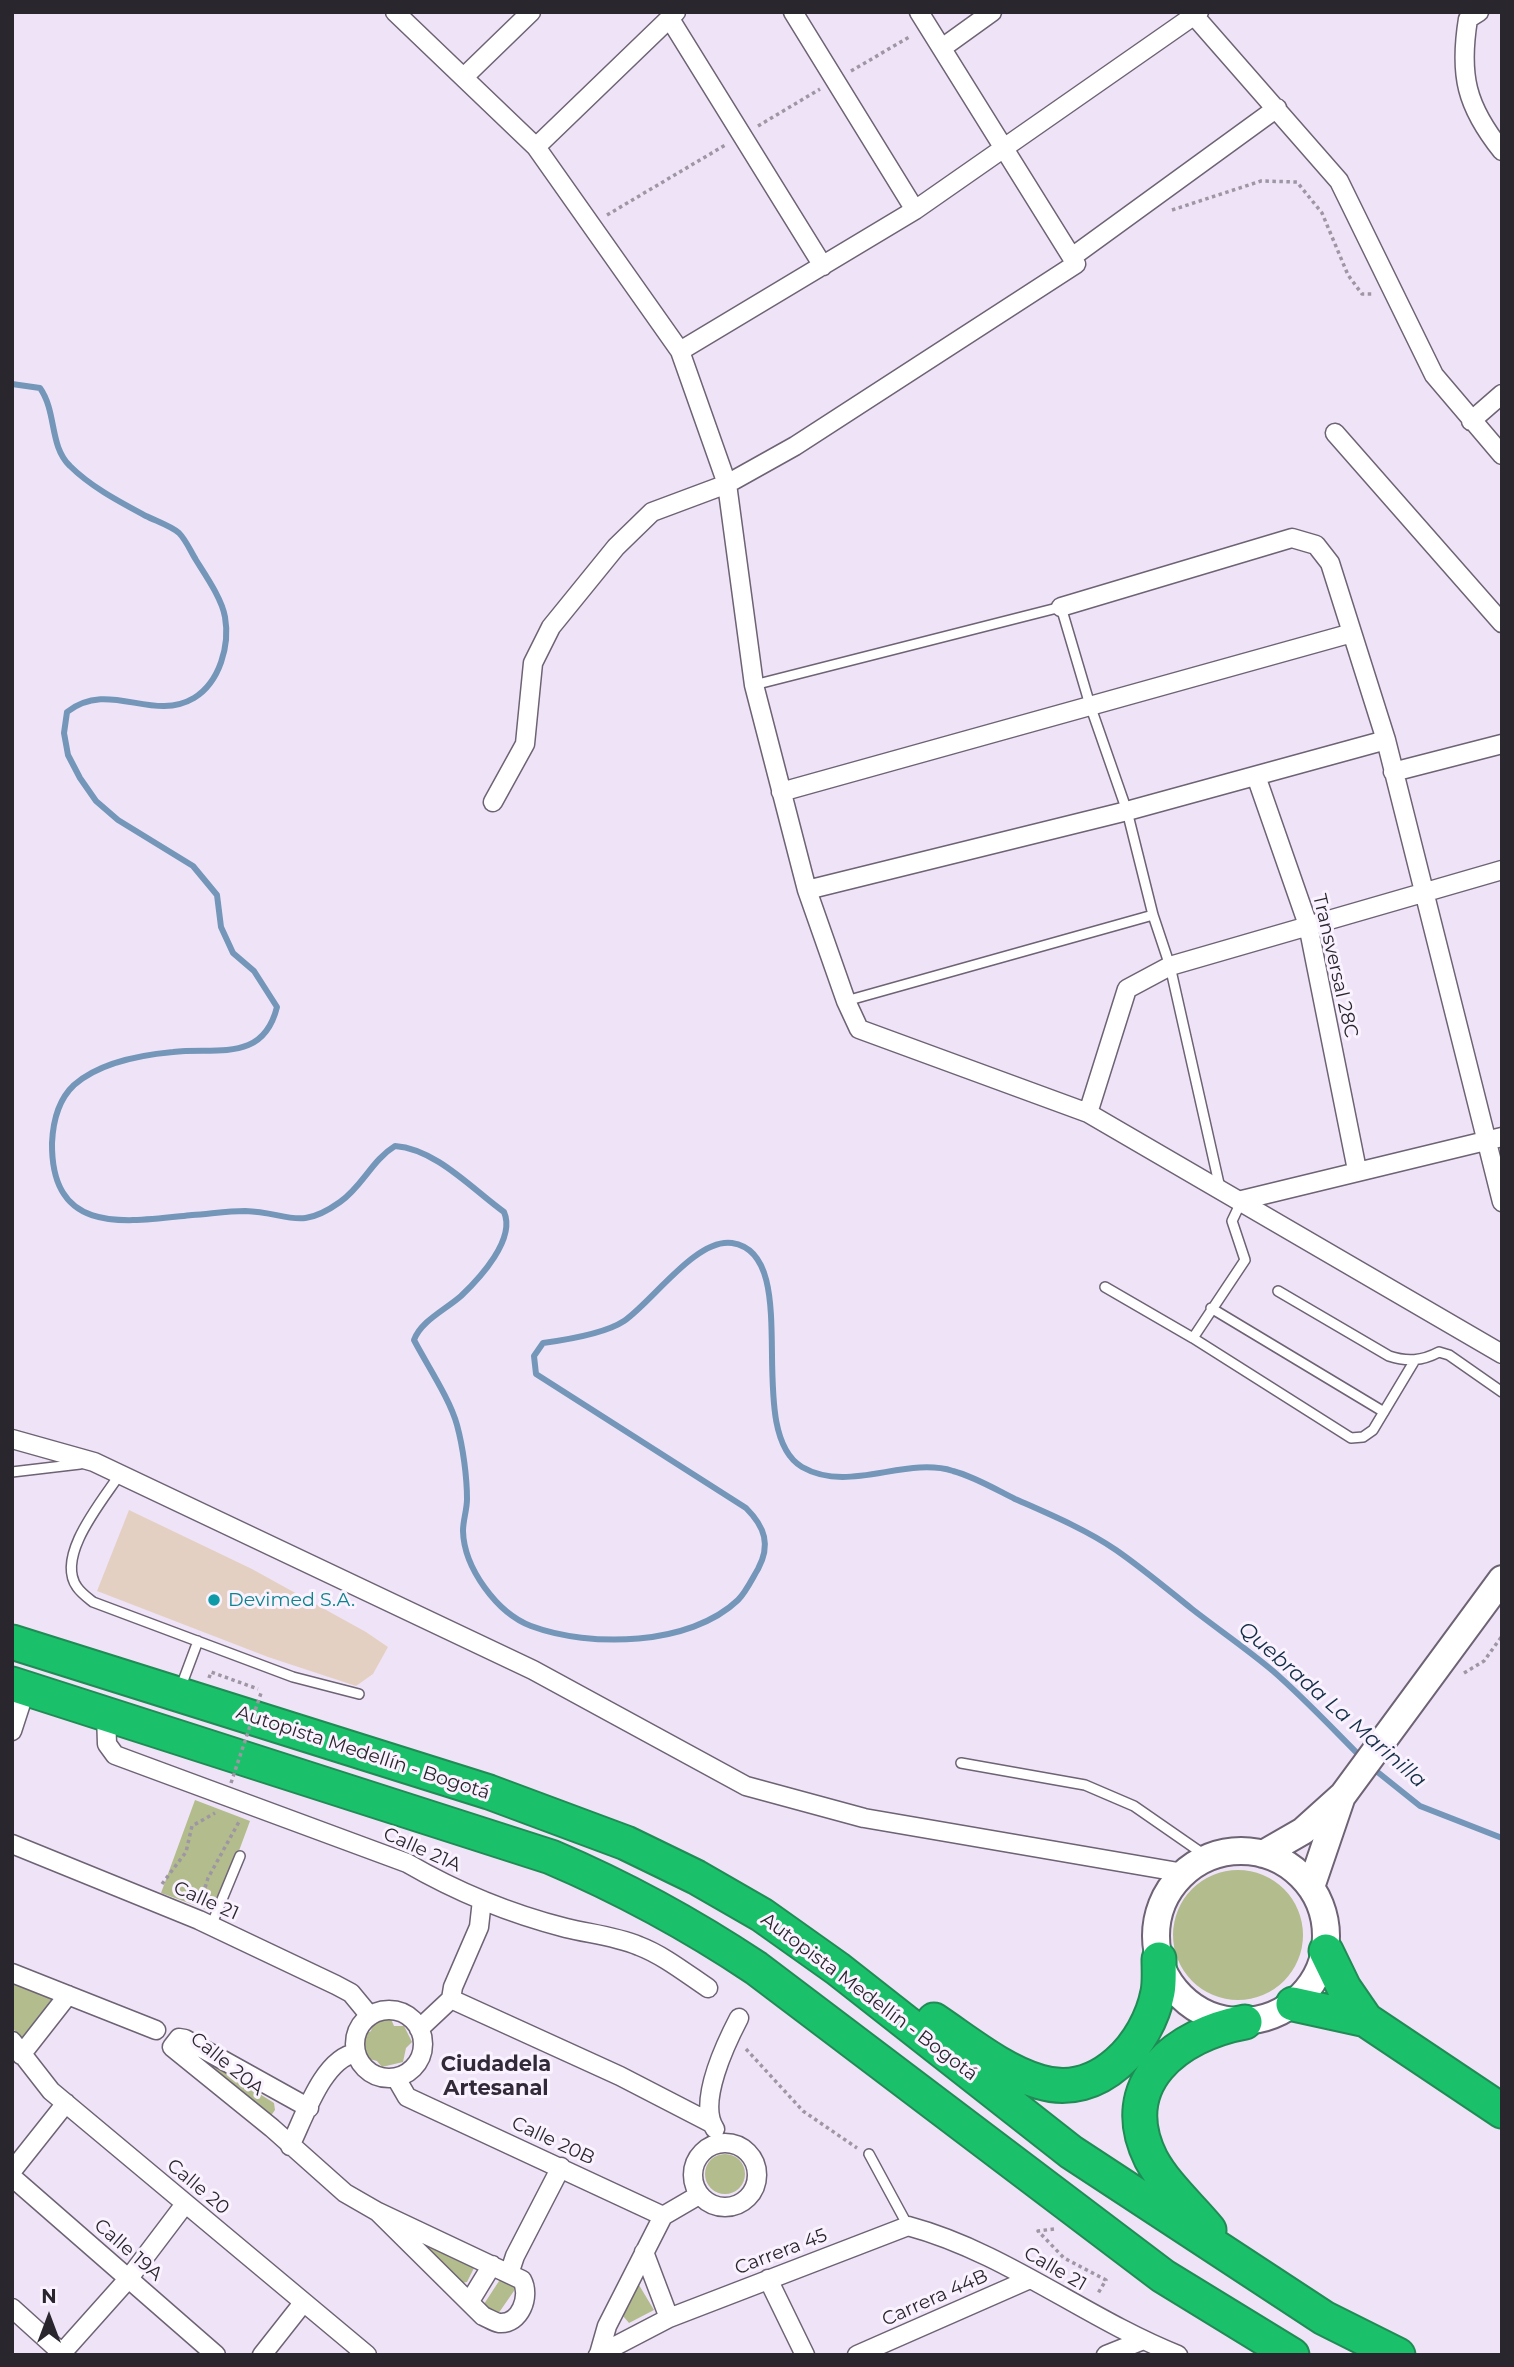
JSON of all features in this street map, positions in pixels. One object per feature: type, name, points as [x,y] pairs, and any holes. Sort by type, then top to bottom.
[{"type":"highway","name":"Autopista Medellín - Bogotá","points":[[12,1642],[489,1792],[626,1843],[696,1877],[762,1915],[838,1969],[1071,2152],[1324,2318],[1398,2355]]},
{"type":"highway","name":"Autopista Medellín - Bogotá","points":[[19,1686],[551,1857],[617,1885],[688,1923],[757,1968],[1163,2276],[1292,2355]]},
{"type":"highway","points":[[1326,1951],[1366,2020]]},
{"type":"highway","points":[[838,1969],[925,2014],[1025,2077],[1065,2086],[1102,2075],[1130,2051],[1153,2010],[1158,1990],[1159,1959]]},
{"type":"highway","points":[[1293,2004],[1366,2020],[1502,2110]]},
{"type":"highway","points":[[1233,2258],[1161,2174],[1145,2143],[1142,2113],[1148,2083],[1162,2059],[1177,2047],[1218,2026],[1245,2022]]},
{"type":"main road","points":[[1263,1854],[1303,1831],[1349,1786],[1502,1579]]},
{"type":"main road","points":[[1311,1887],[1349,1786]]},
{"type":"main road","points":[[1235,1851],[1263,1854],[1298,1872],[1311,1887],[1322,1907],[1326,1951],[1320,1971],[1308,1990],[1293,2004],[1270,2017],[1245,2022],[1220,2019],[1199,2011],[1181,1997],[1167,1980],[1159,1959],[1155,1936],[1159,1912],[1168,1891],[1184,1873],[1209,1858],[1235,1851]]},
{"type":"street","points":[[395,12],[465,76],[536,147],[680,351],[727,484],[754,685],[781,792],[807,890],[846,1001],[859,1029],[1088,1112],[1502,1354]]},
{"type":"street","points":[[465,76],[531,12]]},
{"type":"street","points":[[793,12],[915,210]]},
{"type":"street","points":[[493,802],[525,744],[533,663],[551,627],[616,547],[652,512],[727,484],[795,446],[1076,264],[919,12]]},
{"type":"street","points":[[942,48],[992,12]]},
{"type":"street","points":[[1479,12],[1468,19],[1462,72],[1482,126],[1501,149]]},
{"type":"street","points":[[680,351],[915,210],[1195,13],[1339,181],[1434,376],[1502,455]]},
{"type":"street","points":[[536,147],[673,15],[823,266]]},
{"type":"street","points":[[1072,257],[1277,108]]},
{"type":"street","points":[[1471,421],[1502,394]]},
{"type":"street","points":[[1335,433],[1502,623]]},
{"type":"street","points":[[1061,607],[1292,538],[1316,545],[1330,563],[1386,740],[1424,890],[1494,1139],[1502,1202]]},
{"type":"street","points":[[781,792],[1352,634]]},
{"type":"street","points":[[807,890],[1127,811],[1386,740]]},
{"type":"street","points":[[1393,772],[1502,744]]},
{"type":"street","name":"Transversal 28C","points":[[1256,776],[1308,925],[1357,1170]]},
{"type":"street","points":[[1088,1112],[1127,989],[1170,966],[1424,890],[1502,870]]},
{"type":"street","points":[[1242,1200],[1357,1170],[1494,1139]]},
{"type":"street","points":[[12,1439],[94,1462],[120,1474],[533,1670],[746,1786],[864,1818],[1184,1873]]},
{"type":"street","points":[[12,1731],[19,1686]]},
{"type":"street","name":"Calle 21A","points":[[106,1713],[107,1744],[115,1755],[231,1790],[251,1804],[407,1863],[445,1885],[482,1900],[566,1927],[604,1934],[643,1947],[708,1988]]},
{"type":"street","name":"Calle 21","points":[[12,1844],[205,1923],[351,1993],[370,2016]]},
{"type":"street","points":[[419,2029],[451,1999],[453,1987],[479,1927],[482,1900]]},
{"type":"street","points":[[12,1973],[156,2030]]},
{"type":"street","points":[[16,2048],[68,1995]]},
{"type":"street","points":[[451,1999],[620,2076],[711,2123],[724,2143],[744,2150],[752,2158],[757,2179],[747,2198],[728,2207],[717,2206],[699,2194],[695,2186],[694,2166],[706,2150],[724,2143]]},
{"type":"street","points":[[388,2010],[398,2012],[414,2021],[419,2029],[422,2054],[412,2070],[396,2078],[376,2076],[360,2062],[356,2053],[357,2032],[370,2016],[388,2010]]},
{"type":"street","points":[[711,2123],[710,2103],[721,2053],[739,2018]]},
{"type":"street","name":"Calle 20A","points":[[309,2108],[185,2039],[179,2038],[172,2047],[345,2193],[378,2213],[510,2272],[526,2287],[518,2315],[510,2322],[497,2323],[483,2316],[378,2213]]},
{"type":"street","name":"Calle 20","points":[[16,2048],[51,2091],[367,2355]]},
{"type":"street","points":[[290,2146],[330,2067],[345,2054],[356,2053]]},
{"type":"street","name":"Calle 20B","points":[[396,2078],[407,2097],[663,2216]]},
{"type":"street","points":[[12,2171],[65,2103]]},
{"type":"street","points":[[510,2272],[515,2256],[561,2167]]},
{"type":"street","name":"Calle 19A","points":[[12,2177],[216,2355]]},
{"type":"street","points":[[663,2216],[699,2194]]},
{"type":"street","points":[[12,2308],[63,2354],[129,2278],[185,2204]]},
{"type":"street","name":"Carrera 45","points":[[598,2355],[607,2326],[663,2216]]},
{"type":"street","name":"Calle 21","points":[[908,2226],[949,2237],[1141,2341],[1178,2355]]},
{"type":"street","name":"Carrera 45","points":[[598,2355],[669,2318],[908,2226]]},
{"type":"street","points":[[644,2252],[669,2318]]},
{"type":"street","points":[[470,2301],[492,2266]]},
{"type":"street","points":[[768,2279],[805,2355]]},
{"type":"street","name":"Carrera 44B","points":[[857,2355],[1030,2279]]},
{"type":"street","points":[[262,2355],[303,2303]]},
{"type":"street","points":[[1106,2355],[1141,2341]]},
{"type":"lane","points":[[754,685],[1061,607],[1090,705],[1127,811],[1153,915],[1170,966],[1220,1188]]},
{"type":"lane","points":[[846,1001],[1153,915]]},
{"type":"lane","points":[[1194,1338],[1211,1308],[1245,1260],[1232,1221],[1242,1200]]},
{"type":"lane","points":[[1105,1287],[1194,1338],[1351,1438],[1363,1437],[1373,1430],[1415,1360]]},
{"type":"lane","points":[[1278,1291],[1390,1356],[1403,1361],[1439,1352],[1449,1355],[1502,1392]]},
{"type":"lane","points":[[1211,1308],[1384,1412]]},
{"type":"lane","points":[[12,1472],[94,1462]]},
{"type":"lane","points":[[120,1474],[75,1545],[73,1575],[76,1586],[93,1602],[293,1676],[359,1695]]},
{"type":"lane","points":[[178,1695],[198,1642]]},
{"type":"lane","points":[[961,1763],[1084,1785],[1134,1806],[1209,1858]]},
{"type":"lane","points":[[205,1923],[240,1856]]},
{"type":"lane","points":[[869,2154],[908,2226]]},
{"type":"path","points":[[1161,215],[1224,191],[1261,181],[1297,182],[1322,213],[1348,275],[1362,294],[1377,294],[1400,303]]},
{"type":"path","points":[[1462,1675],[1484,1661],[1502,1636]]},
{"type":"path","points":[[162,1883],[186,1852],[192,1826],[217,1812],[231,1790],[262,1690]]},
{"type":"path","points":[[205,1923],[202,1893],[251,1804]]},
{"type":"path","points":[[739,2018],[743,2047],[789,2097],[844,2142],[869,2154]]},
{"type":"path","points":[[1061,2220],[1054,2229],[1038,2231],[1064,2258],[1106,2280],[1097,2295]]},
{"type":"green space","points":[[195,1800],[250,1821],[216,1913],[161,1893]]},
{"type":"green space","points":[[1238,1870],[1263,1875],[1284,1889],[1298,1910],[1303,1935],[1298,1960],[1284,1981],[1263,1995],[1238,2000],[1213,1995],[1192,1981],[1178,1960],[1173,1935],[1178,1910],[1192,1889],[1213,1875]]},
{"type":"green space","points":[[12,1979],[59,1997],[23,2041],[12,2027]]},
{"type":"green space","points":[[391,2019],[394,2026],[404,2026],[412,2042],[406,2048],[403,2062],[382,2067],[377,2061],[369,2059],[362,2046],[364,2035],[371,2031],[373,2023]]},
{"type":"green space","points":[[187,2048],[274,2103],[275,2110],[270,2117],[249,2104],[252,2099],[247,2096],[244,2101]]},
{"type":"green space","points":[[725,2154],[733,2155],[739,2160],[744,2166],[744,2182],[739,2188],[733,2193],[725,2194],[717,2193],[711,2188],[706,2182],[705,2174],[706,2166],[711,2160],[717,2155]]},
{"type":"green space","points":[[421,2239],[475,2266],[467,2282],[461,2283],[419,2243]]},
{"type":"green space","points":[[501,2278],[514,2282],[516,2288],[498,2314],[485,2308],[484,2304]]},
{"type":"green space","points":[[639,2285],[654,2310],[629,2323],[623,2316],[636,2286]]},
{"type":"building","name":"Devimed S.A.","points":[[129,1510],[252,1569],[366,1632],[388,1647],[373,1674],[356,1686],[268,1657],[97,1591]]},
{"type":"waterway","name":"Quebrada La Marinilla","points":[[12,384],[40,388],[49,408],[59,449],[63,458],[78,474],[116,500],[179,533],[221,603],[226,628],[224,651],[217,673],[203,691],[178,704],[162,706],[99,699],[83,703],[67,712],[64,733],[68,755],[96,801],[118,820],[193,866],[217,895],[221,927],[233,953],[254,971],[277,1007],[270,1025],[261,1037],[250,1045],[236,1049],[147,1055],[108,1065],[74,1085],[60,1104],[52,1143],[55,1173],[64,1194],[78,1208],[96,1217],[118,1220],[245,1211],[303,1218],[326,1211],[348,1196],[395,1146],[425,1154],[439,1162],[504,1212],[505,1234],[501,1246],[486,1269],[455,1301],[428,1321],[414,1340],[444,1393],[457,1425],[467,1490],[463,1531],[469,1560],[476,1574],[495,1600],[518,1620],[555,1633],[581,1638],[610,1640],[667,1634],[694,1627],[718,1615],[738,1600],[749,1585],[762,1560],[764,1537],[758,1522],[746,1508],[536,1374],[534,1356],[543,1343],[574,1338],[624,1321],[690,1260],[718,1244],[732,1243],[754,1254],[766,1278],[771,1309],[776,1418],[785,1447],[802,1467],[839,1477],[916,1468],[953,1471],[1054,1516],[1104,1542],[1126,1557],[1263,1663],[1362,1758]]},
{"type":"waterway","name":"Quebrada La Marinilla","points":[[1370,1766],[1420,1806],[1502,1838]]},
{"type":"place","name":"Devimed S.A.","points":[[214,1600]]},
{"type":"district","name":"Ciudadela Artesanal","points":[[496,2077]]}]
